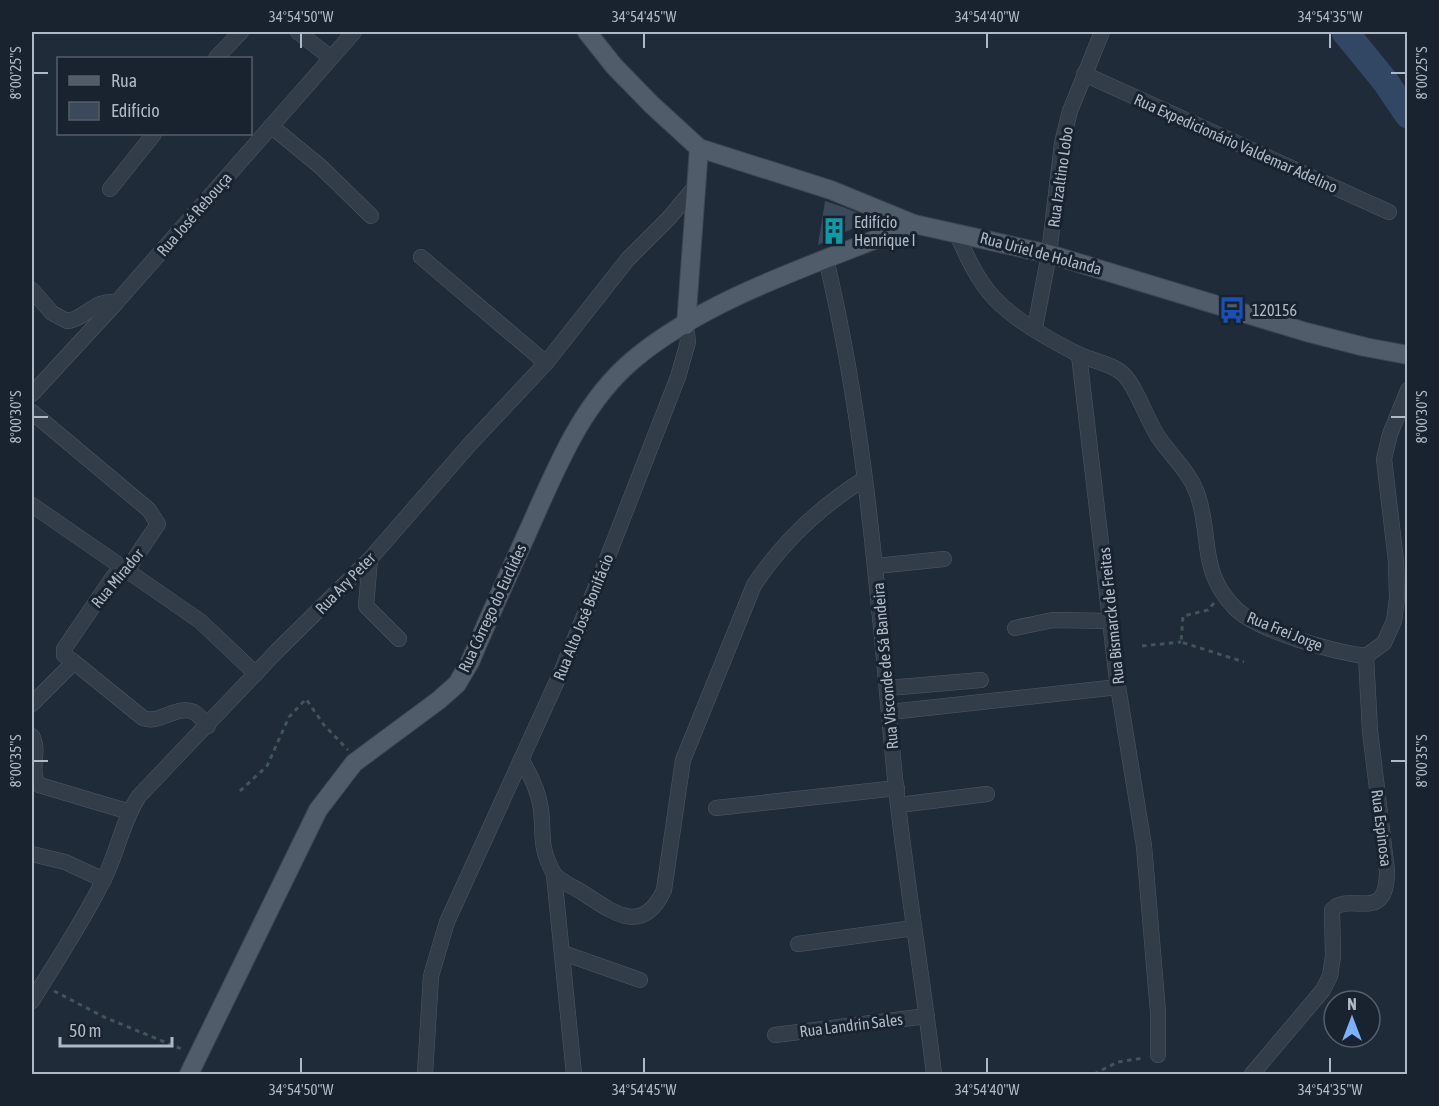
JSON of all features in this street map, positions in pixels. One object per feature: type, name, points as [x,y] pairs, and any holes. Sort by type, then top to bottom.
[{"type":"main road","points":[[587,32],[614,66],[699,148]]},
{"type":"main road","name":"Rua Alto José Bonifácio","points":[[686,325],[694,188],[699,148]]},
{"type":"main road","name":"Rua Uriel de Holanda","points":[[699,148],[831,190],[914,224],[1049,254],[1306,332],[1407,355]]},
{"type":"main road","points":[[686,325],[726,303],[826,259],[914,224]]},
{"type":"main road","name":"Rua Córrego do Euclides","points":[[189,1074],[318,810],[339,779],[357,760],[457,684],[470,662],[549,484],[582,419],[606,387],[632,361],[686,325]]},
{"type":"street","points":[[217,57],[241,32]]},
{"type":"street","points":[[298,32],[331,58]]},
{"type":"street","name":"Rua José Rebouça","points":[[32,394],[116,303],[354,32]]},
{"type":"street","name":"Rua Izaltino Lobo","points":[[1035,328],[1049,254],[1062,143],[1100,32]]},
{"type":"street","name":"Rua Expedicionário Valdemar Adelino","points":[[1084,74],[1389,212]]},
{"type":"street","points":[[271,126],[321,167],[371,216]]},
{"type":"street","points":[[110,189],[153,135]]},
{"type":"street","name":"Rua Ary Peter","points":[[32,1001],[104,880],[130,812],[139,796],[370,559],[546,363],[628,259],[669,219],[694,188]]},
{"type":"street","points":[[956,232],[969,262],[995,299],[1035,328],[1079,355]]},
{"type":"street","points":[[421,257],[546,363]]},
{"type":"street","name":"Rua Visconde de Sá Bandeira","points":[[826,259],[840,317],[876,566],[897,788],[934,1074]]},
{"type":"street","points":[[32,290],[52,313],[67,321],[80,317],[100,303],[116,303]]},
{"type":"street","name":"Rua Alto José Bonifácio","points":[[425,1074],[431,976],[447,922],[562,670],[669,401],[688,342],[686,325]]},
{"type":"street","name":"Rua Frei Jorge","points":[[1079,355],[1104,363],[1120,372],[1128,380],[1159,437],[1191,479],[1199,497],[1207,556],[1222,592],[1242,615],[1304,641],[1366,656]]},
{"type":"street","name":"Rua Bismarck de Freitas","points":[[1079,355],[1118,687],[1144,846],[1158,1012],[1158,1055]]},
{"type":"street","points":[[1366,656],[1384,643],[1394,621],[1397,598],[1396,561],[1384,459],[1390,434],[1407,390]]},
{"type":"street","name":"Rua Mirador","points":[[32,412],[156,518],[158,526],[127,570],[120,570],[113,577],[64,648],[64,655],[74,662]]},
{"type":"street","points":[[555,875],[614,913],[627,918],[639,916],[658,902],[664,890],[683,760],[754,585],[770,561],[829,501],[864,479]]},
{"type":"street","points":[[32,505],[200,621],[256,674]]},
{"type":"street","points":[[370,559],[366,606],[399,639]]},
{"type":"street","points":[[876,566],[944,559]]},
{"type":"street","points":[[1015,628],[1053,620],[1111,621]]},
{"type":"street","name":"Rua Espinosa","points":[[1252,1074],[1323,990],[1330,976],[1332,910],[1340,904],[1367,904],[1381,898],[1385,893],[1387,871],[1370,731],[1366,656]]},
{"type":"street","points":[[32,704],[74,662],[143,718],[152,720],[178,711],[191,711],[208,726]]},
{"type":"street","points":[[888,688],[981,680]]},
{"type":"street","points":[[890,712],[1118,687]]},
{"type":"street","points":[[32,736],[38,752],[34,771],[39,785],[130,812]]},
{"type":"street","points":[[521,759],[538,798],[543,850],[555,875],[574,1074]]},
{"type":"street","points":[[716,808],[897,788]]},
{"type":"street","points":[[899,805],[987,794]]},
{"type":"street","points":[[32,854],[65,862],[104,880]]},
{"type":"street","points":[[798,944],[914,928]]},
{"type":"street","points":[[563,953],[640,980]]},
{"type":"street","name":"Rua Landrin Sales","points":[[775,1035],[927,1016]]},
{"type":"path","points":[[1181,642],[1183,616],[1208,610],[1222,592]]},
{"type":"path","points":[[1142,646],[1181,642],[1244,662]]},
{"type":"path","points":[[240,790],[267,765],[289,717],[306,699],[324,725],[357,760]]},
{"type":"path","points":[[41,987],[61,994],[104,1017],[197,1056]]},
{"type":"path","points":[[1094,1074],[1118,1062],[1158,1055]]},
{"type":"building","name":"Edifício Henrique I","points":[[825,201],[843,207],[873,219],[818,245]]},
{"type":"waterway","points":[[1345,32],[1385,81],[1408,115]]},
{"type":"place","name":"Edifício Henrique I","points":[[834,231]]},
{"type":"place","name":"120156","points":[[1232,310]]}]
